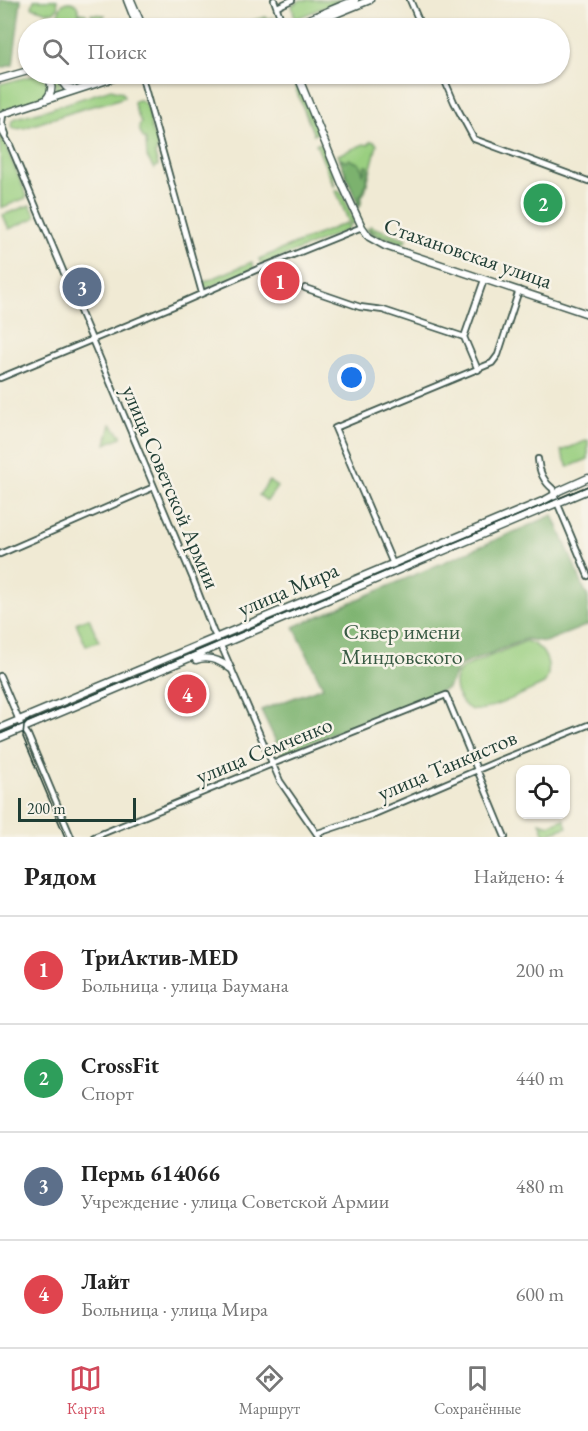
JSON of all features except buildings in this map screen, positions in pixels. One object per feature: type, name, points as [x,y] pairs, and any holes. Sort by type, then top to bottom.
[{"type":"main road","points":[[132,0],[136,18]]},
{"type":"main road","points":[[132,0],[139,18]]},
{"type":"main road","points":[[310,18],[355,0]]},
{"type":"main road","points":[[326,18],[370,0]]},
{"type":"main road","points":[[0,79],[18,74]]},
{"type":"main road","points":[[45,100],[50,95],[51,84]]},
{"type":"main road","points":[[64,84],[66,87],[77,90]]},
{"type":"main road","points":[[1,114],[95,84]]},
{"type":"main road","name":"Стахановская улица","points":[[301,84],[342,184],[362,228],[369,237],[377,242],[484,280],[588,314]]},
{"type":"main road","name":"улица Мира","points":[[0,728],[393,564],[554,495],[588,478]]},
{"type":"main road","name":"улица Мира","points":[[0,738],[588,490]]},
{"type":"main road","points":[[178,663],[188,663],[204,657],[231,669]]},
{"type":"street","points":[[274,0],[281,18]]},
{"type":"street","points":[[277,7],[292,0]]},
{"type":"street","points":[[410,0],[418,18]]},
{"type":"street","points":[[144,84],[202,293]]},
{"type":"street","points":[[446,84],[474,140],[588,181]]},
{"type":"street","name":"улица Советской Армии","points":[[1,114],[9,142],[216,638],[280,781],[319,836]]},
{"type":"street","name":"улица Советской Армии","points":[[0,128],[9,142]]},
{"type":"street","points":[[0,378],[258,268],[362,228]]},
{"type":"street","points":[[478,370],[464,337],[484,280]]},
{"type":"street","points":[[305,288],[360,307],[382,310],[464,337]]},
{"type":"street","points":[[396,571],[335,428],[492,363],[497,357],[519,291]]},
{"type":"street","points":[[538,459],[545,482],[553,489],[588,576]]},
{"type":"street","points":[[0,555],[154,488]]},
{"type":"street","points":[[0,676],[28,735],[71,837]]},
{"type":"street","name":"улица Семченко","points":[[94,837],[446,694],[477,770]]},
{"type":"street","name":"улица Танкистов","points":[[319,836],[588,725]]},
{"type":"street","points":[[477,770],[505,837]]},
{"type":"green space","points":[[0,0],[21,0],[13,65],[0,68]]},
{"type":"green space","points":[[34,0],[57,0],[58,7],[54,12],[48,12],[32,7]]},
{"type":"green space","points":[[301,0],[342,0],[297,18],[295,18],[292,5]]},
{"type":"green space","points":[[65,2],[73,2],[79,8],[77,18],[59,16],[59,8]]},
{"type":"green space","points":[[80,13],[86,14],[86,18],[78,18]]},
{"type":"green space","points":[[91,14],[105,15],[102,18],[92,18]]},
{"type":"green space","points":[[18,79],[18,84],[47,84],[47,96],[0,112],[0,84]]},
{"type":"green space","points":[[60,84],[63,93],[55,94],[55,85]]},
{"type":"green space","points":[[67,84],[85,84],[72,88]]},
{"type":"green space","points":[[299,85],[318,132],[314,135],[295,87]]},
{"type":"green space","points":[[111,89],[122,92],[124,97],[24,128],[16,129],[11,126],[12,121],[16,118]]},
{"type":"green space","points":[[137,100],[141,100],[147,107],[152,132],[158,143],[155,155],[158,165],[154,169],[147,157],[146,140],[139,126],[141,123],[134,105]]},
{"type":"green space","points":[[0,133],[27,196],[1,208]]},
{"type":"green space","points":[[371,141],[377,145],[365,192],[359,208],[338,155],[364,144],[368,145]],"holes":[[[340,159],[347,162],[350,160],[360,164],[363,175],[365,166],[369,168],[359,206]]]},
{"type":"green space","points":[[320,143],[329,161],[334,186],[316,144]]},
{"type":"green space","points":[[340,159],[347,162],[349,159],[359,164],[363,174],[365,166],[369,168],[359,207]]},
{"type":"green space","points":[[339,190],[354,223],[350,225],[336,191]]},
{"type":"green space","points":[[30,205],[35,218],[9,229],[3,215]]},
{"type":"green space","points":[[346,223],[349,227],[347,230],[261,264],[259,259]]},
{"type":"green space","points":[[370,226],[407,239],[403,243],[376,233],[369,229]]},
{"type":"green space","points":[[366,228],[375,235],[410,248],[408,252],[372,237]]},
{"type":"green space","points":[[252,262],[253,269],[204,289],[202,283]]},
{"type":"green space","points":[[111,424],[121,437],[106,444]]},
{"type":"green space","points":[[588,440],[588,459],[568,467],[561,451]]},
{"type":"green space","points":[[269,481],[277,487],[267,501],[259,495]]},
{"type":"green space","name":"Сквер имени Миндовского","points":[[553,515],[588,598],[588,625],[545,642],[526,639],[459,666],[448,688],[282,754],[261,710],[323,687],[294,627]]},
{"type":"green space","points":[[89,618],[99,641],[86,646],[76,623]]},
{"type":"green space","points":[[526,641],[539,648],[546,658],[548,671],[544,684],[488,708],[473,710],[465,706],[455,687],[456,677],[462,668]]},
{"type":"green space","points":[[564,819],[567,827],[545,835],[540,822],[549,825]]},
{"type":"tram line","points":[[0,734],[588,486]]},
{"type":"tram line","points":[[30,719],[24,726],[23,737],[65,837]]},
{"type":"place","name":"CrossFit","points":[[543,203]]},
{"type":"place","name":"ТриАктив-MED","points":[[280,281]]},
{"type":"place","name":"Пермь 614066","points":[[82,287]]},
{"type":"place","name":"Лайт","points":[[187,694]]}]
